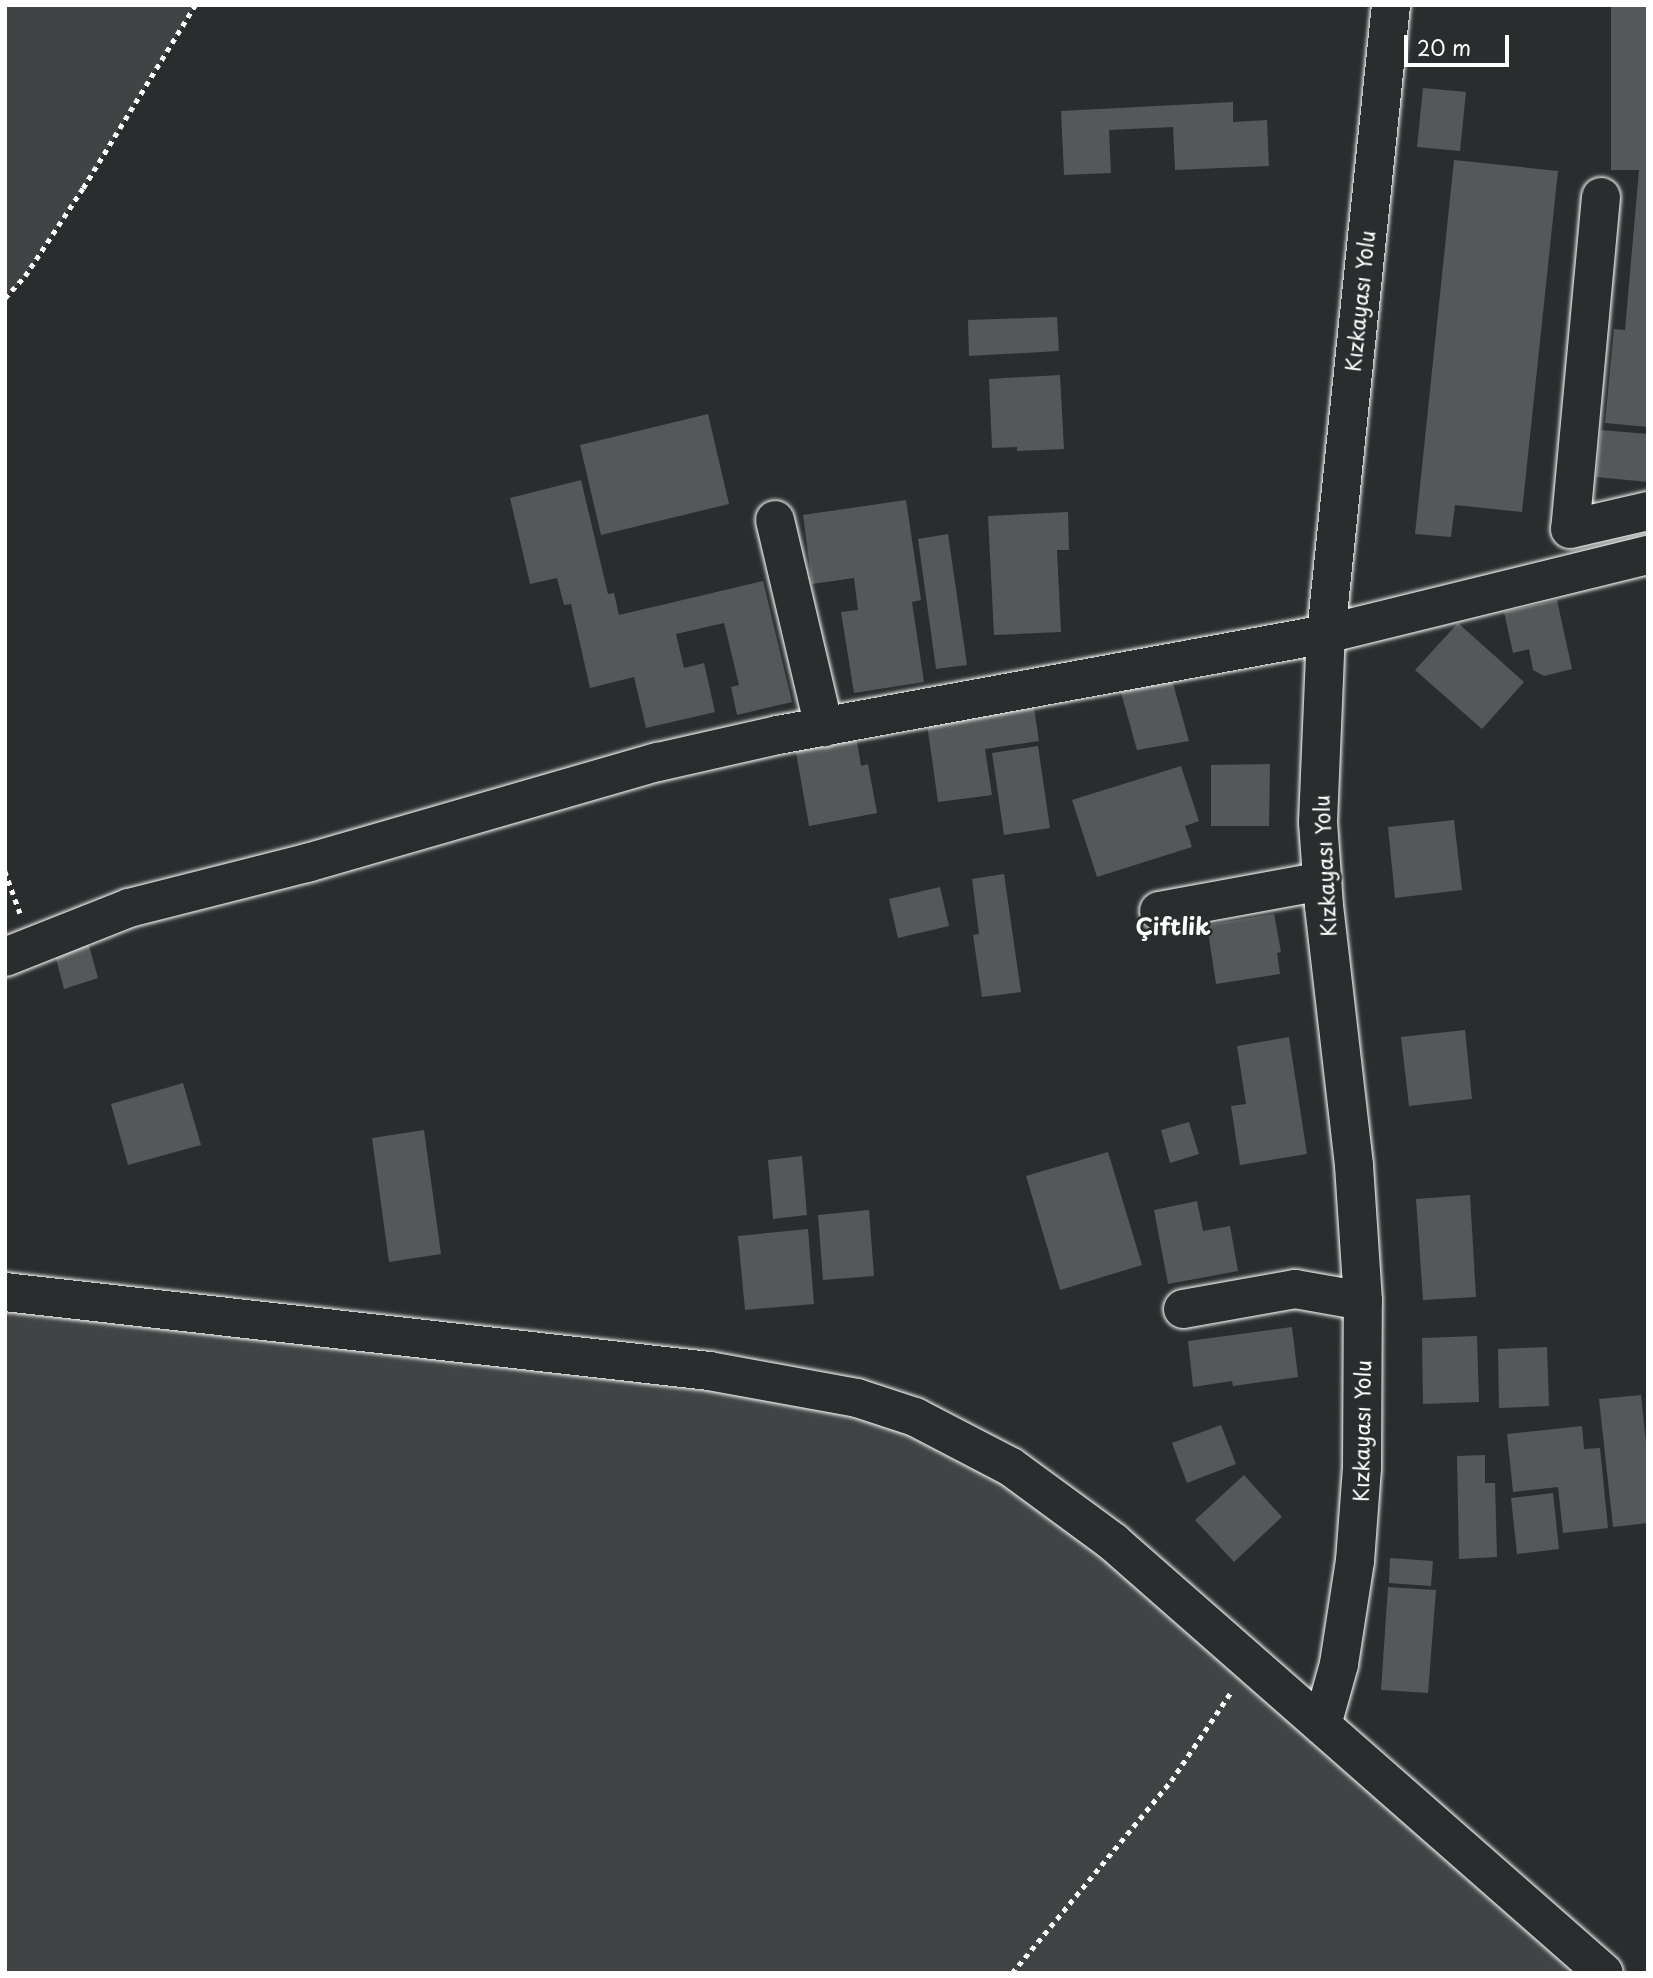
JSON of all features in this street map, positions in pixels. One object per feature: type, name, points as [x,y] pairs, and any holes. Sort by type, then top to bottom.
[{"type":"street","name":"Kızkayası Yolu","points":[[1322,1725],[1339,1664],[1355,1561],[1362,1468],[1363,1301],[1354,1165],[1322,881],[1318,822],[1326,634],[1391,5]]},
{"type":"street","points":[[1601,197],[1570,529],[1648,511]]},
{"type":"street","points":[[775,520],[824,727]]},
{"type":"street","points":[[18,951],[129,908],[334,855],[658,762],[824,727],[1326,634],[1648,555]]},
{"type":"street","points":[[1160,911],[1322,881]]},
{"type":"street","points":[[1183,1309],[1295,1289],[1363,1301]]},
{"type":"street","points":[[5,1292],[699,1370],[857,1398],[915,1417],[1011,1467],[1114,1542],[1604,1973]]},
{"type":"path","points":[[5,298],[25,276],[83,188],[194,5]]},
{"type":"path","points":[[5,871],[18,951]]},
{"type":"path","points":[[1012,1973],[1171,1781],[1251,1662]]},
{"type":"shaded area","points":[[5,5],[195,5],[83,188],[25,276],[5,298]]},
{"type":"shaded area","points":[[5,1292],[709,1371],[961,1440],[1604,1973],[5,1973]]},
{"type":"building","points":[[1611,5],[1648,5],[1648,427],[1605,423],[1614,329],[1625,330],[1639,170],[1611,170]]},
{"type":"building","points":[[1423,88],[1466,92],[1460,151],[1417,147]]},
{"type":"building","points":[[1233,102],[1233,122],[1267,120],[1269,166],[1175,170],[1173,127],[1109,130],[1111,173],[1064,175],[1061,111]]},
{"type":"building","points":[[1454,160],[1558,171],[1522,512],[1455,505],[1451,537],[1415,534]]},
{"type":"building","points":[[1057,317],[1059,351],[969,356],[968,320]]},
{"type":"building","points":[[1060,375],[1064,449],[1017,451],[1017,447],[992,448],[989,379]]},
{"type":"building","points":[[708,414],[729,504],[601,535],[580,445]]},
{"type":"building","points":[[1601,430],[1648,434],[1648,482],[1596,477]]},
{"type":"building","points":[[581,480],[608,594],[614,593],[619,615],[763,581],[792,702],[737,715],[731,687],[739,685],[724,623],[676,634],[684,668],[704,663],[715,712],[646,728],[634,677],[590,688],[571,604],[564,605],[557,578],[530,584],[510,498]]},
{"type":"building","points":[[906,500],[921,600],[912,602],[924,682],[854,693],[841,612],[858,610],[854,578],[812,584],[803,515]]},
{"type":"building","points":[[1068,512],[1069,550],[1057,550],[1061,632],[994,635],[988,516]]},
{"type":"building","points":[[948,534],[967,665],[936,669],[918,539]]},
{"type":"building","points":[[1557,600],[1572,669],[1544,676],[1533,670],[1529,649],[1513,653],[1504,612]]},
{"type":"building","points":[[1458,623],[1524,682],[1482,729],[1415,670]]},
{"type":"building","points":[[1172,680],[1189,741],[1137,750],[1120,689]]},
{"type":"building","points":[[1034,708],[1039,741],[985,749],[992,795],[938,802],[927,724]]},
{"type":"building","points":[[856,735],[861,766],[868,764],[877,813],[809,826],[795,747]]},
{"type":"building","points":[[1038,746],[1050,828],[1004,835],[992,753]]},
{"type":"building","points":[[1270,764],[1269,826],[1211,826],[1211,765]]},
{"type":"building","points":[[1181,766],[1199,821],[1185,826],[1192,847],[1097,877],[1072,800]]},
{"type":"building","points":[[1454,820],[1462,890],[1395,898],[1388,827]]},
{"type":"building","points":[[1004,874],[1021,992],[982,997],[973,935],[979,934],[972,879]]},
{"type":"building","points":[[940,887],[949,926],[898,938],[889,899]]},
{"type":"building","points":[[1274,914],[1281,952],[1277,953],[1280,974],[1216,984],[1207,925]]},
{"type":"building","points":[[88,942],[98,978],[64,989],[54,951]]},
{"type":"building","points":[[1465,1030],[1472,1099],[1409,1106],[1401,1037]]},
{"type":"building","points":[[1289,1037],[1307,1154],[1240,1165],[1231,1106],[1246,1104],[1237,1046]]},
{"type":"building","points":[[183,1083],[201,1145],[128,1165],[111,1104]]},
{"type":"building","points":[[1189,1122],[1199,1154],[1170,1163],[1161,1130]]},
{"type":"building","points":[[424,1130],[441,1254],[389,1262],[372,1138]]},
{"type":"building","points":[[1108,1152],[1142,1265],[1060,1290],[1026,1176]]},
{"type":"building","points":[[802,1156],[807,1215],[773,1219],[768,1160]]},
{"type":"building","points":[[1470,1195],[1476,1297],[1423,1300],[1416,1199]]},
{"type":"building","points":[[1197,1201],[1203,1231],[1230,1226],[1238,1271],[1168,1284],[1154,1210]]},
{"type":"building","points":[[869,1210],[874,1276],[823,1280],[818,1215]]},
{"type":"building","points":[[808,1229],[814,1304],[745,1310],[738,1236]]},
{"type":"building","points":[[1292,1327],[1298,1377],[1233,1386],[1232,1381],[1193,1387],[1188,1341]]},
{"type":"building","points":[[1477,1336],[1479,1402],[1423,1404],[1422,1338]]},
{"type":"building","points":[[1547,1347],[1549,1406],[1499,1408],[1498,1349]]},
{"type":"building","points":[[1641,1395],[1648,1463],[1648,1523],[1613,1527],[1599,1399]]},
{"type":"building","points":[[1221,1425],[1236,1464],[1187,1483],[1172,1443]]},
{"type":"building","points":[[1582,1426],[1584,1449],[1600,1448],[1608,1528],[1563,1533],[1558,1487],[1513,1492],[1507,1434]]},
{"type":"building","points":[[1485,1455],[1485,1483],[1495,1483],[1497,1557],[1459,1559],[1457,1456]]},
{"type":"building","points":[[1244,1475],[1282,1517],[1234,1562],[1195,1520]]},
{"type":"building","points":[[1553,1493],[1559,1549],[1517,1554],[1511,1498]]},
{"type":"building","points":[[1390,1558],[1433,1561],[1431,1586],[1389,1583]]},
{"type":"building","points":[[1388,1587],[1436,1590],[1428,1693],[1381,1690]]},
{"type":"district","name":"Çiftlik","points":[[1173,926]]}]
